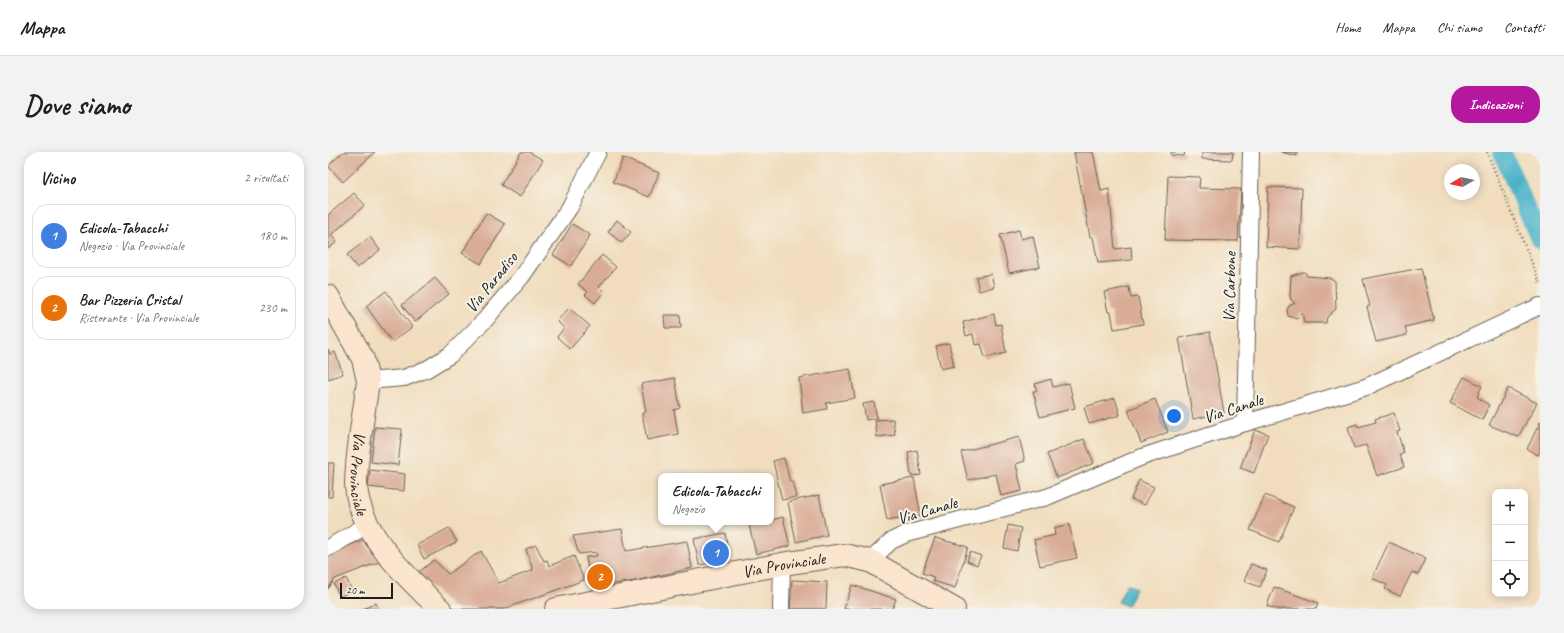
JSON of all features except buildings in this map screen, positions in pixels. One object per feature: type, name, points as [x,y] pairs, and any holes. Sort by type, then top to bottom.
[{"type":"street","name":"Via Paradiso","points":[[368,381],[404,378],[427,369],[450,355],[486,320],[522,276],[570,207],[598,152]]},
{"type":"street","name":"Via Carbone","points":[[1245,423],[1251,152]]},
{"type":"street","name":"Via Provinciale","points":[[328,296],[363,359],[368,381],[356,483],[361,511],[374,537],[416,585],[440,609]]},
{"type":"street","name":"Via Canale","points":[[870,561],[891,541],[906,534],[1047,497],[1142,457],[1245,423],[1366,387],[1540,306]]},
{"type":"street","points":[[328,548],[367,525]]},
{"type":"street","name":"Via Provinciale","points":[[556,609],[782,564],[833,555],[844,555],[870,561],[954,609]]},
{"type":"street","points":[[781,609],[782,564]]},
{"type":"path","points":[[1487,152],[1540,283]]},
{"type":"water","points":[[1127,584],[1136,588],[1127,606],[1118,602]]},
{"type":"waterway","points":[[1502,152],[1540,240]]},
{"type":"place","name":"Edicola-Tabacchi","points":[[716,553]]},
{"type":"place","name":"Bar Pizzeria Cristal","points":[[600,577]]}]
